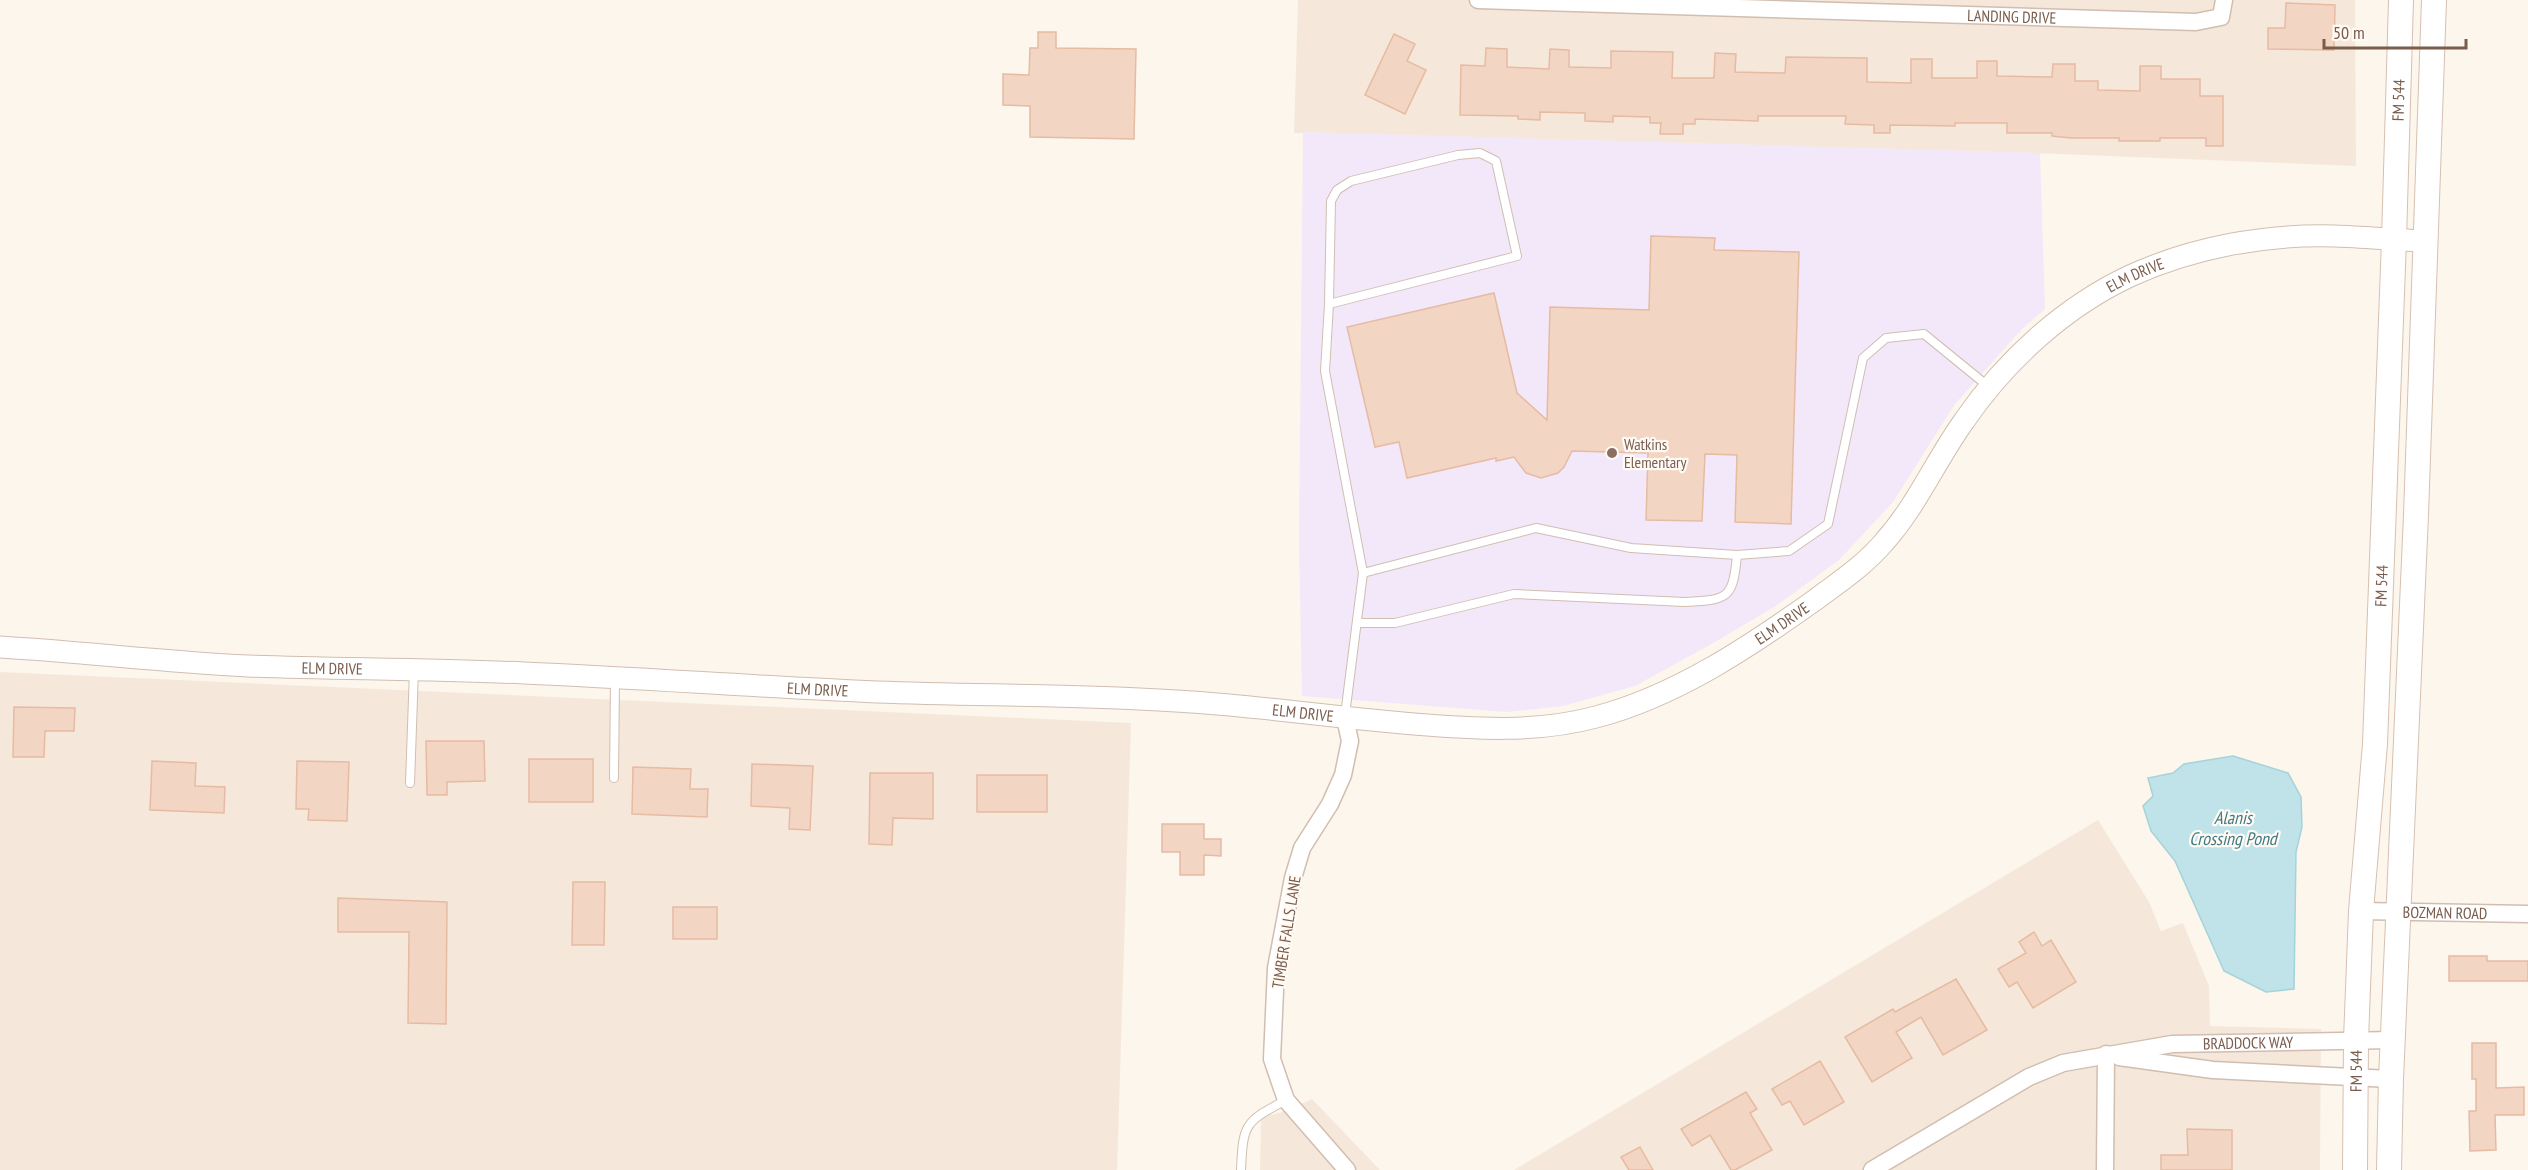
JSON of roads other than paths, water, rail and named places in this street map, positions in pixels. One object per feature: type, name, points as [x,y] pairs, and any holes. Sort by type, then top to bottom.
[{"type":"main road","name":"FM 544","points":[[2355,1170],[2356,1040],[2361,911],[2375,744],[2401,0]]},
{"type":"main road","name":"FM 544","points":[[2389,1170],[2392,1041],[2434,0]]},
{"type":"street","name":"LANDING DRIVE","points":[[1478,0],[2196,22],[2221,17],[2224,0]]},
{"type":"street","name":"ELM DRIVE","points":[[0,647],[79,651],[136,659],[248,666],[526,673],[877,692],[1196,702],[1345,718],[1481,729],[1547,728],[1639,704],[1702,673],[1780,625],[1857,569],[1884,544],[1912,507],[1962,423],[1990,387],[2028,346],[2076,308],[2126,278],[2169,261],[2248,241],[2333,236],[2426,241]]},
{"type":"street","name":"TIMBER FALLS LANE","points":[[1345,718],[1350,741],[1343,775],[1330,804],[1302,848],[1293,878],[1276,968],[1272,1059],[1286,1100],[1347,1170]]},
{"type":"street","name":"BOZMAN ROAD","points":[[2361,911],[2528,914]]},
{"type":"street","name":"BRADDOCK WAY","points":[[1872,1170],[2029,1077],[2063,1063],[2172,1044],[2392,1041]]},
{"type":"street","name":"BRADDOCK WAY","points":[[2106,1054],[2152,1063],[2213,1070],[2391,1079]]},
{"type":"street","points":[[2105,1170],[2106,1054]]},
{"type":"lane","points":[[1329,304],[1516,256],[1496,161],[1480,153],[1458,155],[1351,180],[1337,190],[1330,201],[1329,304],[1325,371],[1364,573],[1345,718]]},
{"type":"lane","points":[[1364,573],[1536,528],[1631,548],[1737,555],[1789,551],[1828,524],[1863,358],[1886,338],[1924,334],[1990,387]]},
{"type":"lane","points":[[1357,623],[1395,623],[1514,594],[1685,602],[1709,601],[1725,596],[1734,587],[1737,555]]},
{"type":"lane","points":[[410,783],[414,670]]},
{"type":"lane","points":[[614,778],[615,679]]},
{"type":"lane","points":[[1241,1170],[1242,1139],[1253,1118],[1286,1100]]},
{"type":"water","name":"Alanis Crossing Pond","points":[[2233,756],[2288,773],[2301,797],[2302,827],[2296,852],[2294,989],[2266,992],[2224,971],[2175,861],[2151,831],[2143,806],[2153,796],[2148,778],[2173,773],[2184,764]]},
{"type":"place","name":"Watkins Elementary","points":[[1612,453]]}]
